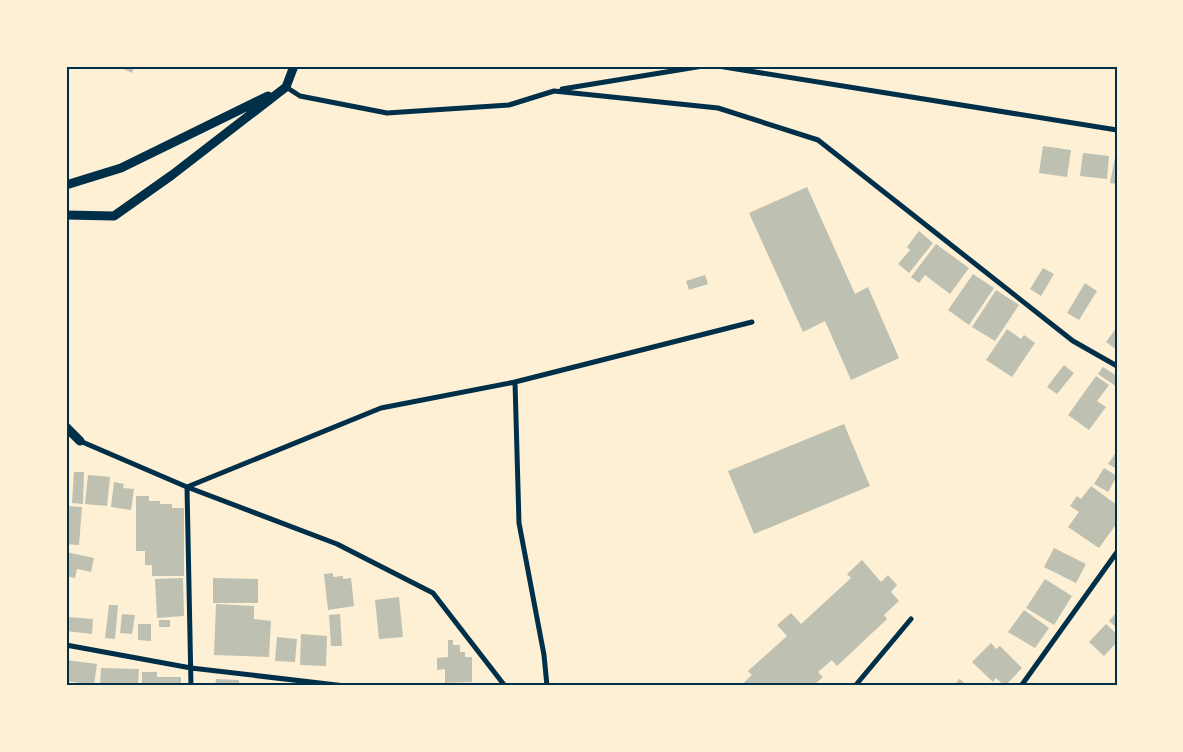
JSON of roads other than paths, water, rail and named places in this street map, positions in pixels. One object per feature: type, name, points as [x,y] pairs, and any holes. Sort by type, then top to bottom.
[{"type":"street","points":[[66,214],[114,216],[172,175],[286,87],[294,66]]},
{"type":"street","points":[[286,87],[300,96],[387,113],[509,105],[554,91],[703,66]]},
{"type":"street","points":[[718,66],[1117,130]]},
{"type":"street","points":[[66,185],[121,168],[286,87]]},
{"type":"street","points":[[554,91],[718,108],[818,140],[1073,341],[1117,366]]},
{"type":"street","points":[[187,487],[381,408],[515,382],[752,322]]},
{"type":"street","points":[[515,382],[519,524],[544,655],[547,686]]},
{"type":"street","points":[[66,428],[80,441]]},
{"type":"street","points":[[66,434],[187,487],[337,544],[434,593],[505,686]]},
{"type":"street","points":[[187,487],[191,686]]},
{"type":"street","points":[[1021,686],[1117,552]]},
{"type":"street","points":[[855,686],[911,619]]},
{"type":"street","points":[[66,645],[191,668],[345,686]]}]
